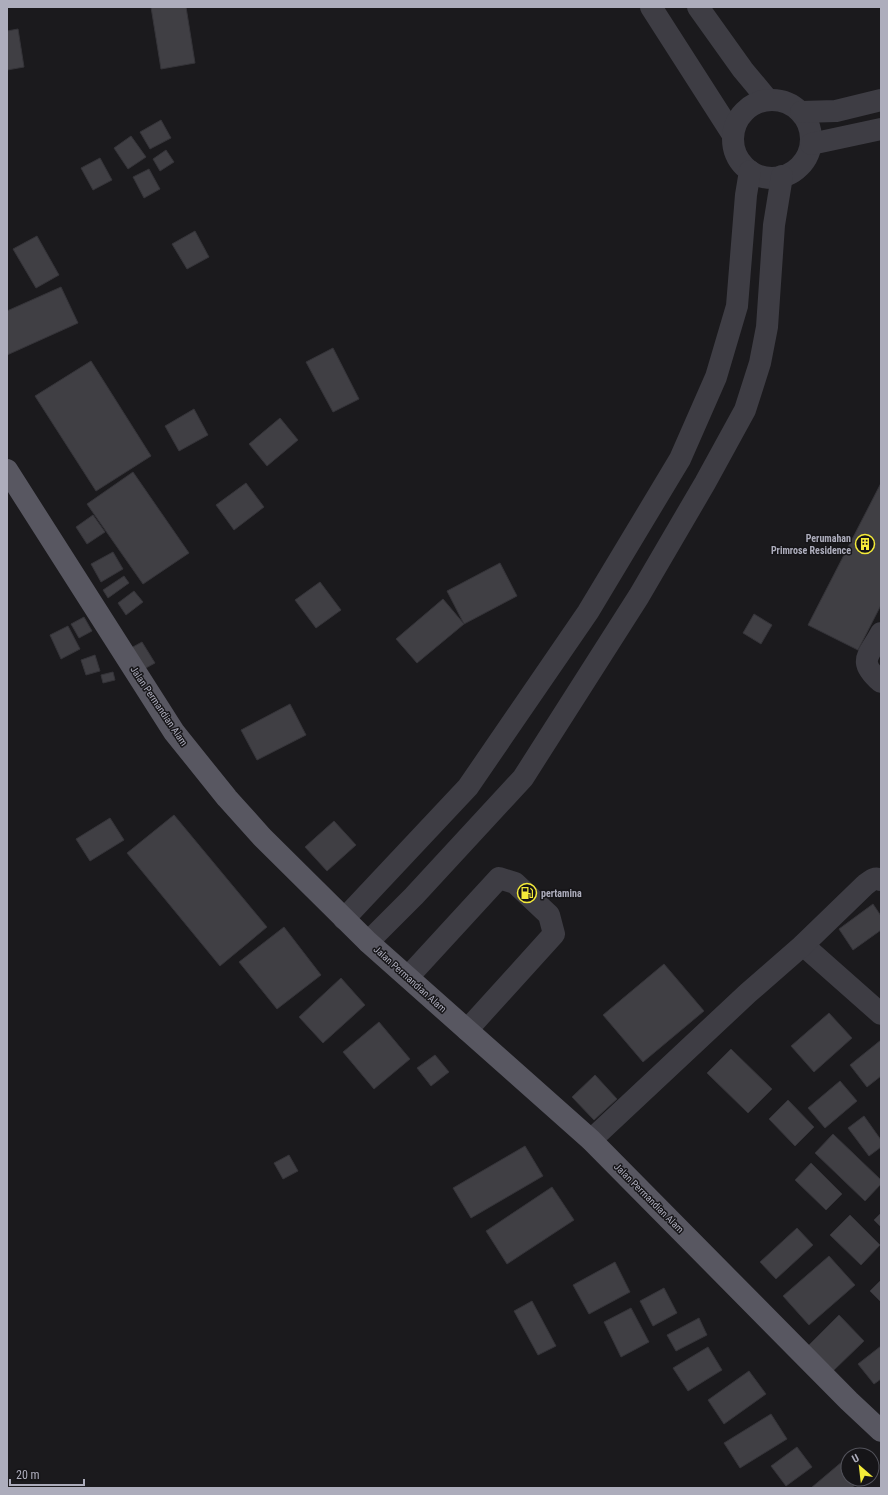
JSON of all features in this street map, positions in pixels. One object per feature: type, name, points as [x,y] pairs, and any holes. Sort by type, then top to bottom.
[{"type":"main road","name":"Jalan Permandian Alam","points":[[7,470],[174,732],[262,837],[368,942],[591,1140],[849,1401],[881,1431]]},
{"type":"street","points":[[651,7],[733,135]]},
{"type":"street","points":[[698,7],[743,70],[768,100]]},
{"type":"street","points":[[780,100],[791,104],[801,112],[808,121],[811,132],[811,144],[808,155],[802,164],[793,172],[771,178],[760,176],[741,164],[733,145],[733,135],[740,115],[748,108],[757,102],[780,100]]},
{"type":"street","points":[[801,112],[836,111],[881,100]]},
{"type":"street","points":[[811,144],[881,129]]},
{"type":"street","points":[[344,919],[468,787],[588,612],[680,459],[716,377],[737,306],[746,195],[750,171]]},
{"type":"street","points":[[368,942],[414,896],[524,778],[640,596],[745,410],[760,363],[767,327],[774,225],[782,176]]},
{"type":"street","points":[[881,634],[866,661],[867,667],[881,682]]},
{"type":"street","points":[[408,977],[499,878],[515,883],[549,916],[554,934],[467,1030]]},
{"type":"street","points":[[591,1140],[866,885],[873,879],[879,878],[881,880]]},
{"type":"street","points":[[803,945],[881,1014]]},
{"type":"building","points":[[151,7],[186,7],[195,63],[161,69]]},
{"type":"building","points":[[18,29],[24,67],[7,70],[7,31]]},
{"type":"building","points":[[161,120],[171,138],[150,149],[140,132]]},
{"type":"building","points":[[131,136],[146,157],[128,169],[114,148]]},
{"type":"building","points":[[166,150],[174,162],[160,171],[153,159]]},
{"type":"building","points":[[100,158],[112,180],[93,190],[81,168]]},
{"type":"building","points":[[149,169],[160,189],[144,198],[133,177]]},
{"type":"building","points":[[195,231],[209,257],[187,269],[172,244]]},
{"type":"building","points":[[37,236],[59,275],[36,288],[13,249]]},
{"type":"building","points":[[61,287],[78,323],[7,355],[7,311]]},
{"type":"building","points":[[333,348],[359,399],[333,412],[306,362]]},
{"type":"building","points":[[91,361],[151,456],[96,491],[35,396]]},
{"type":"building","points":[[194,409],[208,435],[179,451],[165,426]]},
{"type":"building","points":[[280,418],[298,440],[267,466],[249,444]]},
{"type":"building","points":[[133,472],[189,553],[143,584],[87,504]]},
{"type":"building","points":[[246,483],[264,507],[234,530],[216,505]]},
{"type":"building","name":"Perumahan Primrose Residence","points":[[881,483],[881,605],[858,650],[808,625]]},
{"type":"building","points":[[93,515],[105,532],[87,544],[76,527]]},
{"type":"building","points":[[113,552],[123,569],[101,582],[91,564]]},
{"type":"building","points":[[500,563],[517,596],[464,624],[447,591]]},
{"type":"building","points":[[124,576],[129,583],[108,598],[103,590]]},
{"type":"building","points":[[320,582],[341,610],[316,628],[295,600]]},
{"type":"building","points":[[134,591],[143,602],[126,615],[118,603]]},
{"type":"building","points":[[443,599],[464,624],[417,663],[396,639]]},
{"type":"building","points":[[754,614],[772,625],[761,644],[743,633]]},
{"type":"building","points":[[84,617],[92,631],[79,638],[71,624]]},
{"type":"building","points":[[68,626],[80,649],[61,659],[50,635]]},
{"type":"building","points":[[142,642],[155,663],[144,669],[131,648]]},
{"type":"building","points":[[95,655],[100,671],[86,675],[81,660]]},
{"type":"building","points":[[113,672],[115,680],[103,683],[101,675]]},
{"type":"building","points":[[290,704],[306,735],[257,760],[241,730]]},
{"type":"building","points":[[174,815],[267,927],[220,966],[127,853]]},
{"type":"building","points":[[110,818],[124,840],[90,861],[76,839]]},
{"type":"building","points":[[334,821],[356,845],[327,871],[305,847]]},
{"type":"building","points":[[873,904],[881,916],[881,930],[853,950],[839,929]]},
{"type":"building","points":[[284,927],[321,975],[277,1009],[239,962]]},
{"type":"building","points":[[664,964],[704,1011],[643,1062],[603,1015]]},
{"type":"building","points":[[341,978],[365,1005],[323,1043],[299,1017]]},
{"type":"building","points":[[829,1013],[852,1038],[814,1072],[791,1046]]},
{"type":"building","points":[[379,1022],[410,1059],[374,1089],[343,1052]]},
{"type":"building","points":[[881,1040],[881,1076],[867,1087],[850,1065]]},
{"type":"building","points":[[731,1049],[772,1089],[748,1113],[707,1073]]},
{"type":"building","points":[[435,1055],[449,1072],[431,1086],[417,1068]]},
{"type":"building","points":[[595,1075],[617,1099],[594,1120],[572,1097]]},
{"type":"building","points":[[840,1081],[857,1101],[825,1128],[808,1108]]},
{"type":"building","points":[[788,1100],[814,1127],[795,1146],[769,1119]]},
{"type":"building","points":[[864,1116],[881,1140],[881,1147],[869,1156],[848,1128]]},
{"type":"building","points":[[833,1134],[881,1180],[881,1184],[865,1201],[815,1153]]},
{"type":"building","points":[[525,1146],[543,1176],[471,1218],[453,1188]]},
{"type":"building","points":[[289,1155],[298,1171],[283,1179],[274,1163]]},
{"type":"building","points":[[811,1163],[842,1194],[826,1210],[795,1180]]},
{"type":"building","points":[[552,1187],[574,1220],[507,1264],[486,1231]]},
{"type":"building","points":[[881,1213],[881,1227],[874,1220]]},
{"type":"building","points":[[850,1215],[880,1245],[861,1265],[830,1235]]},
{"type":"building","points":[[797,1228],[813,1245],[776,1279],[760,1262]]},
{"type":"building","points":[[829,1256],[855,1285],[809,1325],[783,1296]]},
{"type":"building","points":[[615,1262],[630,1292],[589,1314],[573,1285]]},
{"type":"building","points":[[881,1280],[881,1302],[870,1291]]},
{"type":"building","points":[[664,1288],[677,1313],[653,1326],[640,1301]]},
{"type":"building","points":[[532,1301],[556,1346],[538,1355],[514,1311]]},
{"type":"building","points":[[631,1308],[649,1342],[621,1357],[604,1322]]},
{"type":"building","points":[[839,1315],[864,1341],[832,1372],[807,1347]]},
{"type":"building","points":[[699,1318],[707,1335],[676,1351],[667,1335]]},
{"type":"building","points":[[881,1346],[881,1379],[874,1384],[858,1364]]},
{"type":"building","points":[[708,1347],[722,1370],[688,1391],[673,1368]]},
{"type":"building","points":[[749,1371],[766,1394],[724,1424],[708,1400]]},
{"type":"building","points":[[771,1414],[787,1439],[740,1468],[724,1443]]},
{"type":"building","points":[[797,1447],[812,1467],[786,1486],[771,1466]]},
{"type":"building","points":[[840,1464],[840,1487],[853,1487],[852,1488],[811,1488]]},
{"type":"place","name":"Perumahan Primrose Residence","points":[[865,544]]},
{"type":"place","name":"pertamina","points":[[527,893]]}]
